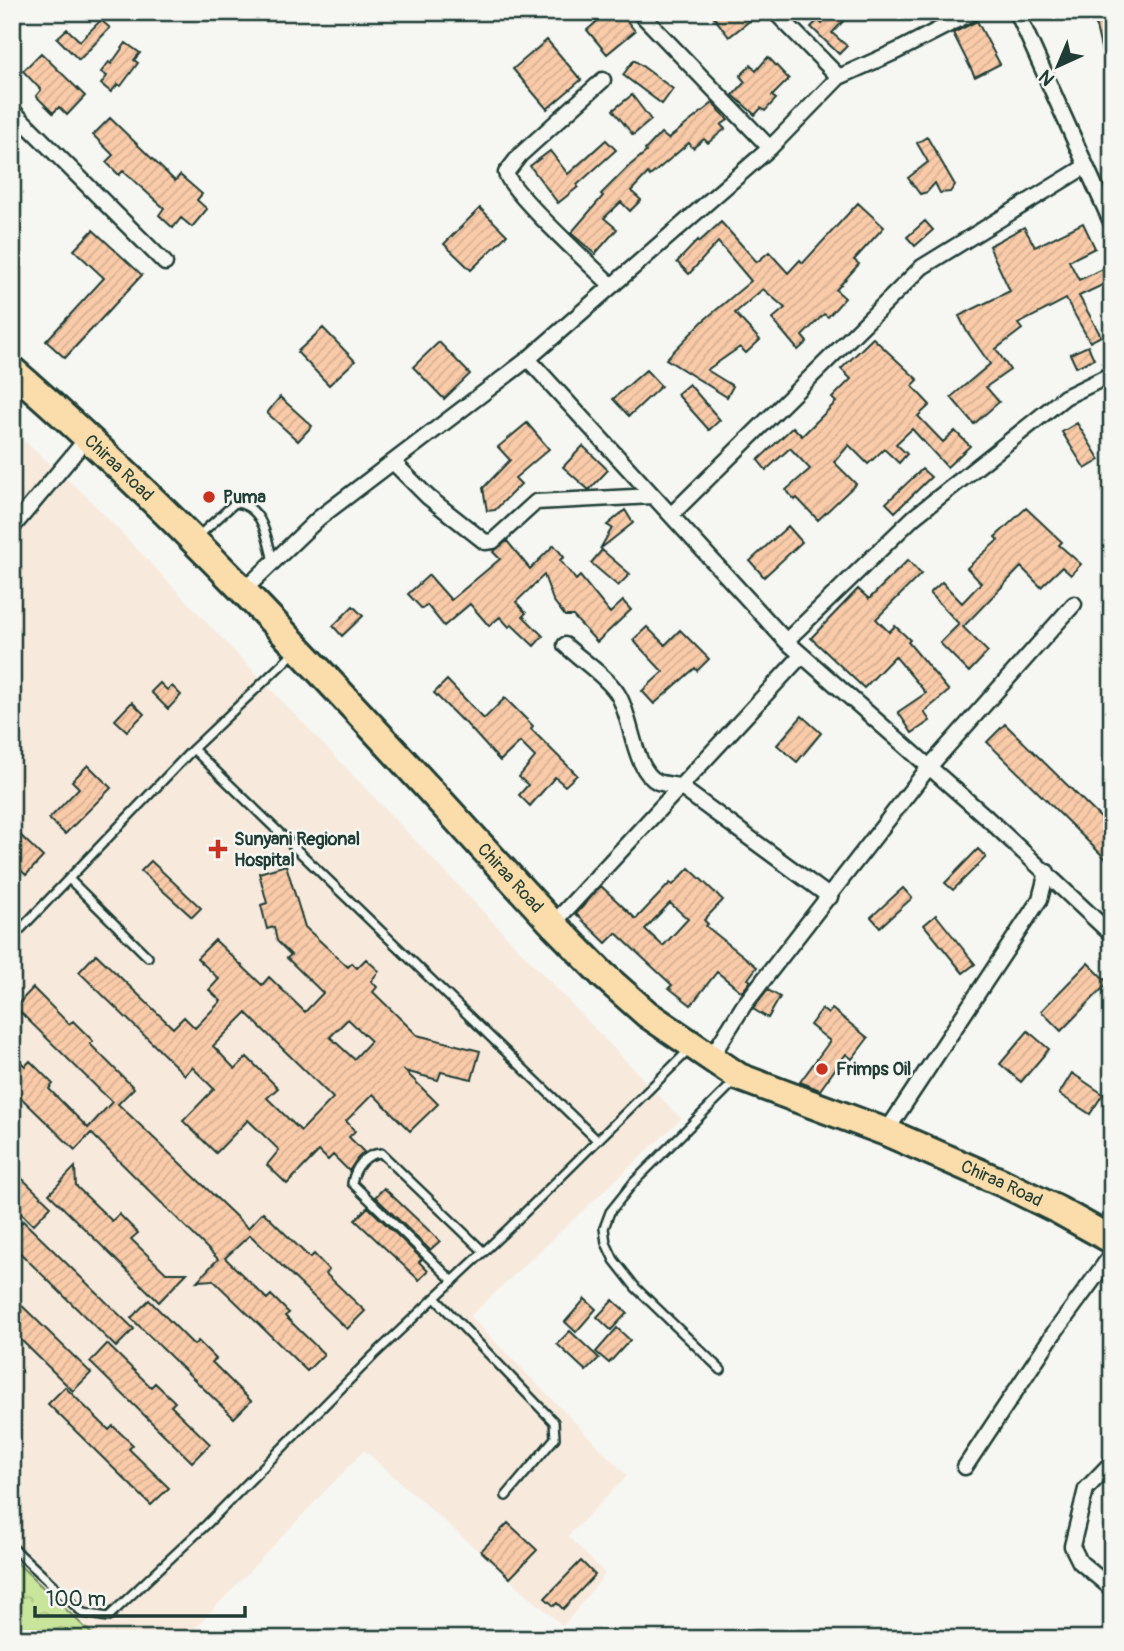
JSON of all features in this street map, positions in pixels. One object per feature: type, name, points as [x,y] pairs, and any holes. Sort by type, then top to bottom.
[{"type":"highway","name":"Chiraa Road","points":[[12,370],[88,437],[243,591],[554,924],[603,975],[647,1014],[739,1077],[886,1132],[1003,1183],[1112,1240]]},
{"type":"street","points":[[639,12],[770,148]]},
{"type":"street","points":[[775,12],[839,77]]},
{"type":"street","points":[[243,591],[319,518],[528,359],[770,148],[839,77],[973,12]]},
{"type":"street","points":[[1017,12],[1112,224]]},
{"type":"street","points":[[603,80],[520,155],[506,173],[511,184],[525,200],[611,285]]},
{"type":"street","points":[[12,110],[165,263]]},
{"type":"street","points":[[671,515],[922,267],[1086,166]]},
{"type":"street","points":[[528,359],[786,641],[1047,872],[1112,935]]},
{"type":"street","points":[[786,641],[914,517],[1065,397],[1112,374]]},
{"type":"street","points":[[12,528],[88,437]]},
{"type":"street","points":[[393,462],[428,497],[485,542],[493,541],[536,502],[653,496]]},
{"type":"street","points":[[701,1053],[744,1005],[929,767],[1074,604]]},
{"type":"street","points":[[565,645],[606,679],[624,704],[646,772],[657,781],[679,786],[830,897]]},
{"type":"street","points":[[554,924],[802,655]]},
{"type":"street","points":[[886,1132],[1040,899],[1047,872]]},
{"type":"street","points":[[965,1467],[1054,1333],[1112,1254]]},
{"type":"street","points":[[1112,1462],[1086,1489],[1072,1546],[1080,1562],[1112,1589]]},
{"type":"lane","points":[[193,541],[235,503],[246,504],[260,518],[273,562]]},
{"type":"lane","points":[[12,938],[193,749],[298,650]]},
{"type":"lane","points":[[193,749],[597,1140]]},
{"type":"lane","points":[[69,879],[148,957]]},
{"type":"lane","points":[[12,1547],[83,1613],[108,1617],[207,1524],[374,1355],[484,1252],[597,1140],[701,1053]]},
{"type":"lane","points":[[722,1370],[636,1287],[614,1260],[606,1243],[604,1228],[610,1212],[634,1182],[739,1077]]},
{"type":"lane","points":[[453,1281],[352,1183],[355,1170],[363,1160],[375,1153],[381,1153],[484,1252]]},
{"type":"lane","points":[[435,1298],[555,1422],[555,1438],[506,1496]]},
{"type":"shaded area","name":"Sunyani Regional Hospital","points":[[12,430],[87,497],[681,1119],[470,1316],[627,1476],[568,1536],[605,1574],[563,1626],[364,1450],[185,1639],[97,1639],[12,1558]]},
{"type":"green space","points":[[12,1558],[97,1639],[12,1639]]},
{"type":"building","points":[[608,12],[620,12],[635,31],[607,54],[587,30]]},
{"type":"building","points":[[710,12],[761,12],[729,37]]},
{"type":"building","points":[[833,12],[852,12],[832,33],[847,46],[839,54],[811,27],[818,20],[822,24]]},
{"type":"building","points":[[1109,14],[1112,50],[1102,52],[1094,18]]},
{"type":"building","points":[[101,20],[110,28],[79,60],[57,38],[67,29],[80,41]]},
{"type":"building","points":[[977,21],[1000,64],[975,77],[953,33]]},
{"type":"building","points":[[547,40],[581,80],[547,109],[513,69]]},
{"type":"building","points":[[126,43],[140,53],[134,60],[138,63],[121,86],[118,84],[111,92],[101,84],[107,76],[101,72],[109,62],[111,64]]},
{"type":"building","points":[[41,53],[85,96],[67,115],[59,107],[53,113],[36,96],[41,90],[23,71]]},
{"type":"building","points":[[768,57],[789,79],[772,96],[776,99],[765,111],[761,108],[755,115],[733,95],[745,82],[740,76],[751,65],[756,71]]},
{"type":"building","points":[[634,60],[673,89],[662,104],[623,75]]},
{"type":"building","points":[[632,95],[651,120],[633,135],[613,110]]},
{"type":"building","points":[[713,103],[728,120],[721,125],[725,129],[708,143],[704,139],[693,148],[689,143],[650,176],[648,173],[631,191],[641,200],[630,211],[621,202],[604,218],[617,229],[595,254],[571,233],[603,196],[601,194],[646,152],[661,133],[668,139]]},
{"type":"building","points":[[110,118],[175,181],[180,175],[202,194],[197,200],[207,209],[192,227],[181,218],[173,228],[159,215],[164,208],[123,171],[119,175],[106,162],[113,155],[93,135]]},
{"type":"building","points":[[927,137],[955,185],[950,192],[940,193],[935,183],[927,192],[920,194],[908,178],[928,162],[917,143]]},
{"type":"building","points":[[606,140],[616,150],[558,203],[530,166],[550,151],[568,174]]},
{"type":"building","points":[[858,203],[884,227],[854,260],[859,264],[836,290],[845,298],[828,317],[824,314],[802,336],[807,342],[798,350],[772,319],[785,308],[763,289],[735,313],[760,340],[746,353],[740,347],[707,370],[733,386],[727,397],[666,359],[703,321],[751,281],[718,242],[689,274],[677,262],[698,240],[699,242],[721,222],[757,262],[769,252],[788,273],[800,260],[803,263]]},
{"type":"building","points":[[480,208],[507,235],[471,270],[444,244]]},
{"type":"building","points":[[925,221],[933,230],[915,246],[907,237]]},
{"type":"building","points":[[1083,223],[1095,248],[1069,261],[1079,280],[1103,269],[1109,282],[1079,296],[1101,336],[1090,342],[1066,299],[1018,324],[1022,329],[996,349],[1010,370],[986,387],[999,402],[974,424],[951,397],[990,364],[959,316],[1010,291],[989,246],[1024,227],[1035,247]]},
{"type":"building","points":[[93,230],[142,275],[65,358],[46,341],[104,278],[74,250]]},
{"type":"building","points":[[323,328],[355,361],[329,385],[297,352]]},
{"type":"building","points":[[873,338],[918,380],[912,386],[930,405],[918,416],[943,442],[955,431],[970,446],[947,467],[912,429],[896,444],[907,454],[899,463],[884,449],[868,464],[849,445],[834,462],[856,484],[818,520],[786,490],[810,469],[790,448],[766,470],[758,460],[793,427],[802,436],[836,402],[832,398],[851,379],[841,369]]},
{"type":"building","points":[[439,342],[470,374],[444,399],[413,367]]},
{"type":"building","points":[[1088,346],[1094,359],[1076,367],[1070,354]]},
{"type":"building","points":[[646,370],[661,386],[629,416],[613,399]]},
{"type":"building","points":[[689,384],[720,420],[709,430],[677,394]]},
{"type":"building","points":[[280,397],[312,426],[298,441],[267,413]]},
{"type":"building","points":[[527,423],[549,449],[515,478],[521,484],[495,510],[487,511],[483,488],[510,460],[498,447]]},
{"type":"building","points":[[1077,423],[1100,460],[1085,469],[1062,432]]},
{"type":"building","points":[[583,446],[608,470],[589,490],[563,467]]},
{"type":"building","points":[[922,469],[931,477],[895,512],[886,503]]},
{"type":"building","points":[[1026,508],[1062,542],[1059,545],[1081,564],[1071,575],[1062,567],[1041,587],[1021,567],[963,627],[988,652],[969,672],[940,643],[959,624],[930,593],[942,582],[962,603],[981,583],[967,568],[998,540],[995,537]]},
{"type":"building","points":[[625,510],[633,523],[600,549],[612,528],[607,525]]},
{"type":"building","points":[[788,526],[802,542],[764,577],[750,561]]},
{"type":"building","points":[[507,541],[530,569],[554,545],[564,557],[560,560],[576,580],[580,576],[610,613],[623,601],[631,610],[597,642],[573,616],[565,616],[553,600],[544,575],[516,602],[526,613],[523,616],[543,636],[534,646],[500,617],[489,626],[470,604],[444,626],[427,605],[422,609],[408,594],[429,575],[451,600],[500,559],[493,552]]},
{"type":"building","points":[[602,550],[630,574],[618,586],[591,563]]},
{"type":"building","points":[[908,560],[921,574],[876,619],[889,632],[895,626],[910,640],[908,642],[949,691],[924,712],[930,721],[912,733],[898,712],[926,693],[895,656],[864,688],[811,638],[858,589],[869,599]]},
{"type":"building","points":[[353,606],[363,616],[342,636],[333,626]]},
{"type":"building","points":[[647,627],[665,645],[680,630],[709,659],[654,704],[642,691],[663,672],[633,640]]},
{"type":"building","points":[[447,680],[484,719],[505,698],[533,726],[531,729],[577,775],[565,786],[555,777],[530,806],[519,795],[528,785],[519,777],[535,757],[520,742],[500,761],[434,693]]},
{"type":"building","points":[[160,683],[167,690],[172,686],[181,695],[168,709],[151,692]]},
{"type":"building","points":[[132,702],[144,714],[127,731],[115,720]]},
{"type":"building","points":[[802,716],[821,733],[797,762],[777,745]]},
{"type":"building","points":[[1005,724],[1112,829],[1112,865],[987,742]]},
{"type":"building","points":[[88,765],[111,788],[65,834],[49,819],[79,788],[72,781]]},
{"type":"building","points":[[12,827],[43,857],[26,875],[12,862]]},
{"type":"building","points":[[978,849],[986,857],[953,890],[945,883]]},
{"type":"building","points":[[151,861],[201,908],[192,917],[141,871]]},
{"type":"building","points":[[286,865],[305,927],[348,967],[352,963],[357,968],[366,959],[379,971],[371,981],[377,987],[373,992],[417,1035],[480,1051],[472,1079],[441,1072],[438,1080],[405,1071],[438,1104],[410,1131],[373,1094],[346,1121],[355,1131],[349,1137],[364,1152],[349,1171],[333,1155],[328,1160],[319,1151],[287,1184],[267,1165],[279,1150],[248,1120],[216,1153],[183,1121],[214,1089],[192,1067],[185,1075],[79,972],[96,954],[173,1028],[184,1017],[195,1028],[221,1001],[209,990],[219,979],[197,958],[215,940],[262,985],[269,977],[305,1012],[323,993],[287,958],[291,955],[277,941],[274,927],[267,929],[261,905],[267,903],[259,873]],"holes":[[[246,1013],[333,1098],[301,1131],[267,1098],[278,1088],[247,1057],[235,1069],[213,1046]],[[348,1019],[371,1041],[354,1059],[330,1037]]]},
{"type":"building","points":[[689,868],[723,900],[704,920],[708,924],[706,926],[757,967],[742,992],[717,972],[691,1005],[669,988],[672,985],[616,933],[606,943],[576,914],[601,886],[636,919],[670,883],[673,885]],"holes":[[[670,903],[688,919],[663,946],[645,929]]]},
{"type":"building","points":[[903,888],[912,898],[880,927],[871,917]]},
{"type":"building","points":[[936,915],[975,964],[963,973],[924,925]]},
{"type":"building","points":[[1088,963],[1108,983],[1061,1031],[1041,1011]]},
{"type":"building","points":[[33,988],[69,1024],[73,1021],[93,1041],[90,1044],[134,1088],[118,1104],[248,1228],[263,1212],[310,1258],[314,1254],[329,1270],[326,1274],[365,1311],[347,1329],[250,1235],[225,1258],[267,1299],[271,1295],[289,1313],[285,1316],[324,1354],[307,1371],[213,1280],[197,1281],[218,1259],[91,1133],[75,1150],[12,1089],[12,1054],[25,1066],[30,1061],[53,1084],[49,1089],[88,1128],[112,1102],[15,1007]]},
{"type":"building","points":[[768,990],[780,997],[768,1018],[753,1009]]},
{"type":"building","points":[[822,1009],[828,1014],[832,1009],[868,1038],[852,1059],[846,1054],[820,1090],[800,1082],[830,1041],[810,1025]]},
{"type":"building","points":[[1028,1031],[1049,1049],[1021,1082],[1000,1064]]},
{"type":"building","points":[[1072,1073],[1103,1094],[1090,1114],[1059,1094]]},
{"type":"building","points":[[75,1167],[76,1186],[112,1221],[119,1214],[138,1233],[131,1239],[166,1273],[187,1273],[159,1302],[49,1194]]},
{"type":"building","points":[[12,1169],[51,1206],[33,1225],[12,1204]]},
{"type":"building","points":[[384,1188],[440,1241],[430,1250],[375,1197]]},
{"type":"building","points":[[368,1207],[422,1259],[419,1262],[428,1271],[419,1280],[355,1220]]},
{"type":"building","points":[[23,1221],[134,1329],[116,1347],[12,1245],[12,1232]]},
{"type":"building","points":[[12,1296],[91,1373],[73,1391],[12,1331]]},
{"type":"building","points":[[585,1299],[596,1309],[576,1332],[565,1322]]},
{"type":"building","points":[[149,1300],[194,1345],[198,1341],[216,1359],[212,1362],[251,1401],[234,1418],[131,1318]]},
{"type":"building","points":[[613,1300],[627,1313],[611,1330],[597,1317]]},
{"type":"building","points":[[617,1328],[630,1340],[609,1363],[596,1352]]},
{"type":"building","points":[[570,1331],[599,1358],[586,1371],[557,1344]]},
{"type":"building","points":[[107,1344],[151,1387],[155,1383],[175,1402],[171,1406],[210,1444],[192,1462],[90,1362]]},
{"type":"building","points":[[65,1387],[109,1430],[113,1426],[133,1445],[129,1449],[169,1488],[151,1505],[48,1404]]},
{"type":"building","points":[[508,1523],[537,1550],[510,1578],[481,1551]]},
{"type":"building","points":[[581,1561],[595,1575],[563,1609],[557,1603],[554,1606],[545,1598]]},
{"type":"place","name":"Puma","points":[[209,497]]},
{"type":"place","name":"Sunyani Regional Hospital","points":[[218,849]]},
{"type":"place","name":"Frimps Oil","points":[[822,1069]]}]
